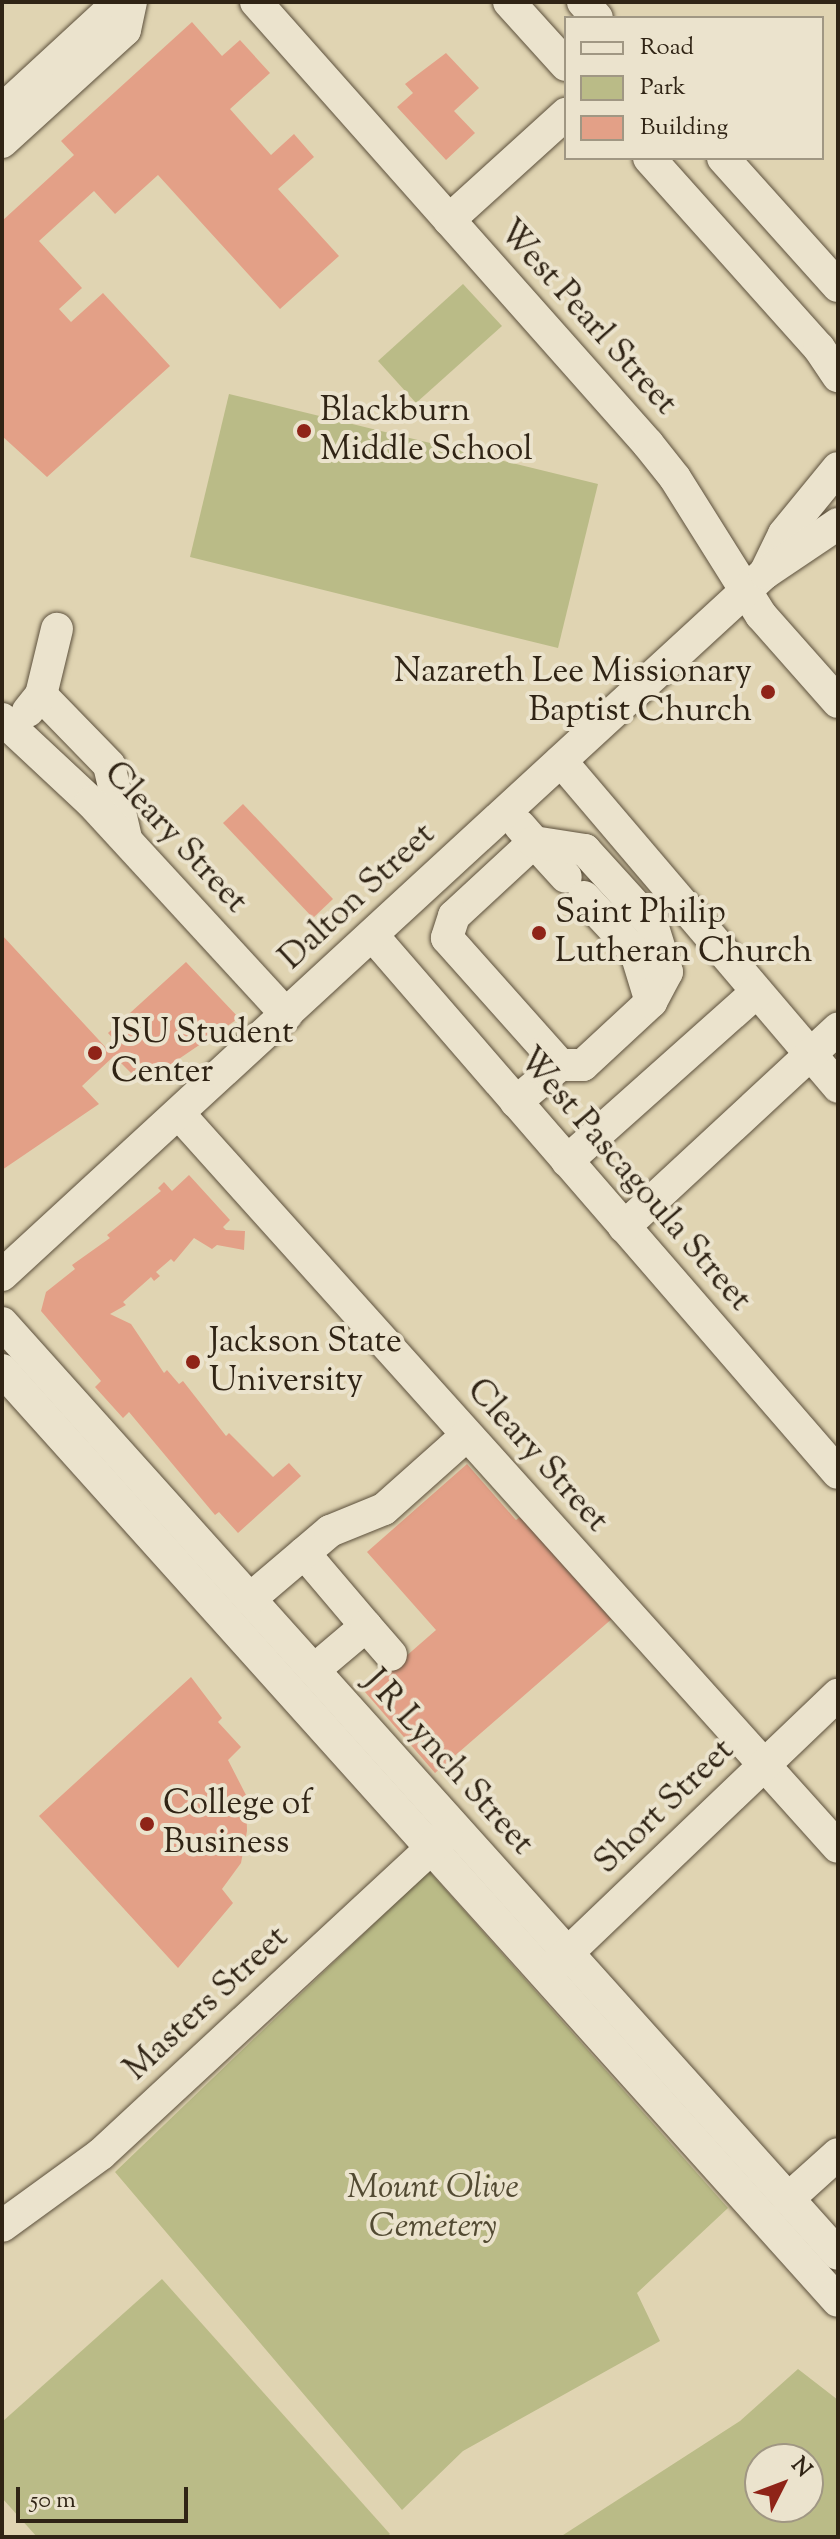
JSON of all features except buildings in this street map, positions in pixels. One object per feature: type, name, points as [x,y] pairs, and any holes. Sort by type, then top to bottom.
[{"type":"street","points":[[2,110],[119,2]]},
{"type":"street","points":[[2,142],[125,30],[131,2]]},
{"type":"street","name":"West Pearl Street","points":[[256,2],[675,478],[755,581],[761,615],[838,702]]},
{"type":"street","points":[[509,2],[564,63]]},
{"type":"street","points":[[449,220],[564,116]]},
{"type":"street","points":[[651,160],[819,348],[838,376]]},
{"type":"street","points":[[725,160],[838,286]]},
{"type":"street","name":"Dalton Street","points":[[755,581],[784,534],[838,468]]},
{"type":"street","name":"Dalton Street","points":[[2,1275],[180,1115],[755,581],[838,524]]},
{"type":"street","points":[[8,724],[41,695],[57,629]]},
{"type":"street","points":[[41,695],[109,765],[127,841]]},
{"type":"street","name":"Cleary Street","points":[[8,724],[127,841],[287,1015]]},
{"type":"street","points":[[561,761],[838,1087]]},
{"type":"street","points":[[507,811],[636,953],[651,1002]]},
{"type":"street","points":[[534,842],[454,916],[447,938],[560,1065]]},
{"type":"street","points":[[516,1102],[560,1065],[583,1065],[651,1002],[667,972],[652,924],[585,850],[534,842]]},
{"type":"street","points":[[426,886],[454,916]]},
{"type":"street","name":"West Pascagoula Street","points":[[373,936],[838,1473]]},
{"type":"street","points":[[567,1161],[757,992]]},
{"type":"street","points":[[624,1227],[838,1029]]},
{"type":"street","name":"Cleary Street","points":[[180,1115],[838,1847]]},
{"type":"street","name":"J R Lynch Street","points":[[2,1323],[314,1670],[442,1838]]},
{"type":"street","name":"J R Lynch Street","points":[[2,1370],[442,1838],[556,1964],[838,2301]]},
{"type":"street","points":[[250,1599],[330,1531],[384,1509],[467,1435]]},
{"type":"street","points":[[304,1553],[391,1655]]},
{"type":"street","points":[[314,1670],[366,1626]]},
{"type":"street","name":"Short Street","points":[[556,1964],[838,1695]]},
{"type":"street","name":"Masters Street","points":[[2,2226],[101,2154],[442,1838]]},
{"type":"street","name":"J R Lynch Street","points":[[556,1964],[788,2199],[838,2254]]},
{"type":"street","points":[[788,2199],[838,2154]]},
{"type":"green space","points":[[463,284],[502,326],[416,403],[378,361]]},
{"type":"green space","points":[[229,394],[598,484],[558,648],[190,557]]},
{"type":"green space","name":"Mount Olive Cemetery","points":[[429,1871],[728,2208],[637,2293],[660,2341],[463,2451],[402,2510],[115,2172]]},
{"type":"green space","points":[[162,2279],[390,2534],[387,2537],[37,2537],[2,2498],[2,2422]]},
{"type":"green space","points":[[798,2369],[838,2400],[838,2537],[560,2537],[740,2421]]},
{"type":"place","name":"Blackburn Middle School","points":[[304,431]]},
{"type":"place","name":"Nazareth Lee Missionary Baptist Church","points":[[768,692]]},
{"type":"place","name":"Saint Philip Lutheran Church","points":[[539,933]]},
{"type":"place","name":"JSU Student Center","points":[[95,1053]]},
{"type":"place","name":"Jackson State University","points":[[193,1362]]},
{"type":"place","name":"College of Business","points":[[147,1824]]}]
